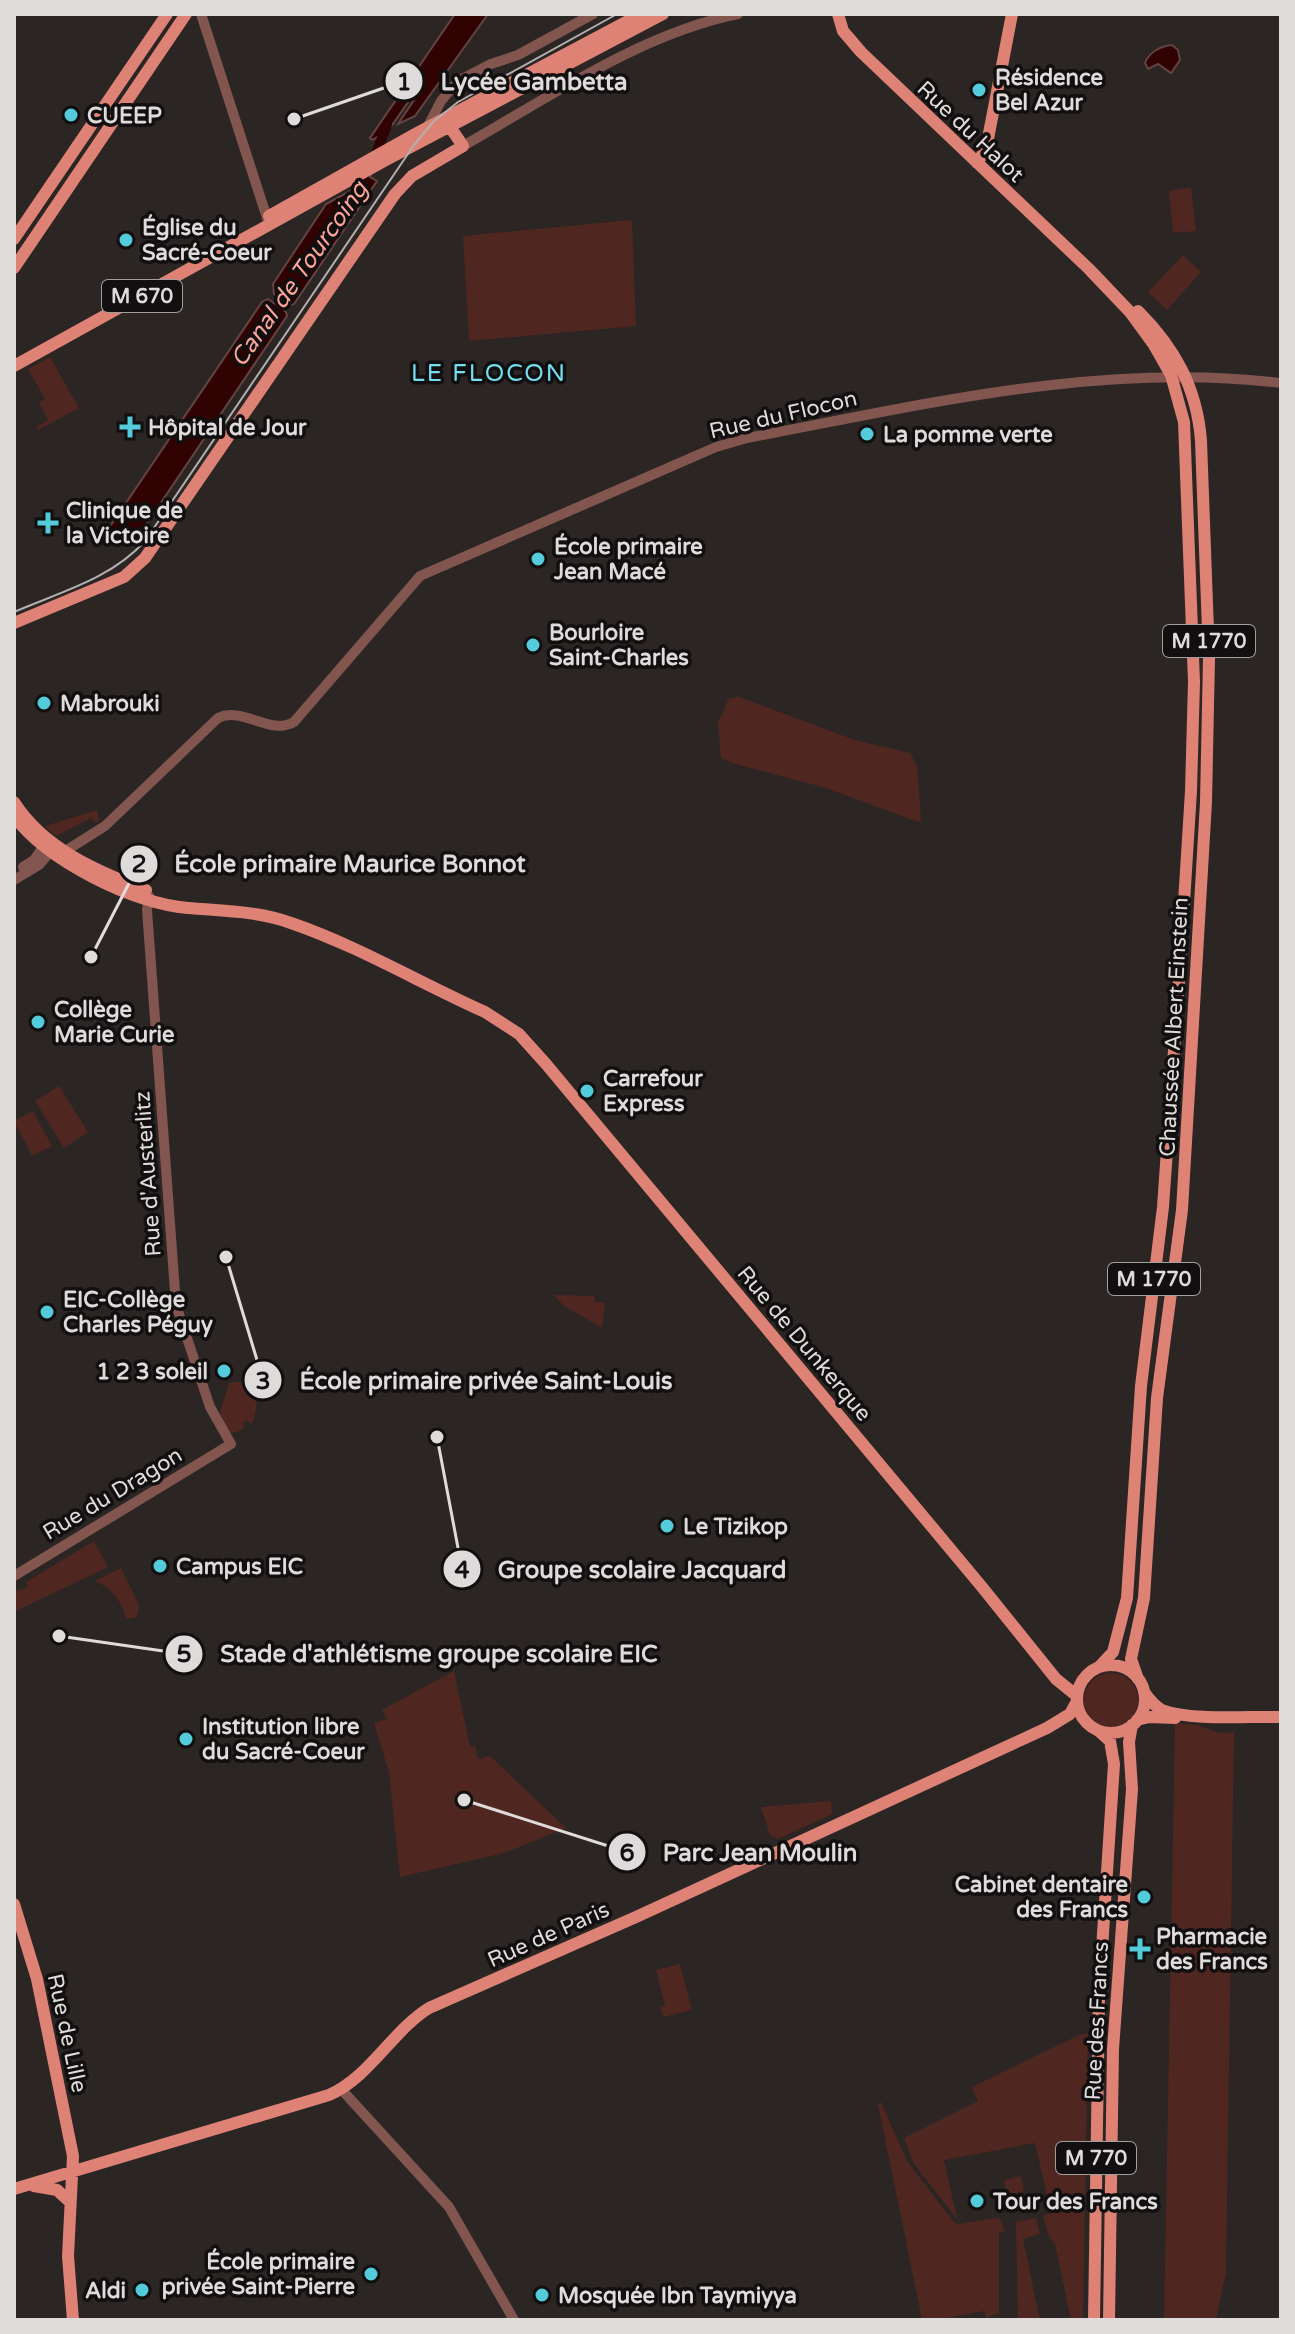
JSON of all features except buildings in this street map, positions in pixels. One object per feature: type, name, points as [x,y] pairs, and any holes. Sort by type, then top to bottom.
[{"type":"main road","points":[[14,239],[167,14]]},
{"type":"main road","points":[[14,268],[186,14]]},
{"type":"main road","name":"M 670","points":[[14,356],[384,161],[641,14]]},
{"type":"main road","name":"M 670","points":[[14,366],[268,222],[365,161],[663,14]]},
{"type":"main road","name":"Rue du Halot","points":[[838,14],[840,26],[856,47],[1158,331],[1186,375]]},
{"type":"main road","points":[[977,163],[986,149],[1012,14]]},
{"type":"main road","points":[[14,623],[114,581],[136,567],[166,530],[359,244],[407,180],[463,146],[447,123]]},
{"type":"main road","name":"Rue du Halot","points":[[1089,269],[1141,326],[1171,375]]},
{"type":"main road","name":"Chaussée Albert Einstein","points":[[1099,1667],[1113,1652],[1127,1598],[1141,1386],[1163,1207],[1191,791],[1193,616],[1187,447],[1182,413],[1171,375]]},
{"type":"main road","name":"Chaussée Albert Einstein","points":[[1141,1684],[1131,1659],[1144,1598],[1157,1398],[1182,1210],[1207,776],[1209,658],[1199,420],[1186,375]]},
{"type":"main road","points":[[14,802],[53,849]]},
{"type":"main road","points":[[14,816],[53,849]]},
{"type":"main road","name":"Rue de Dunkerque","points":[[53,849],[177,907],[265,915],[312,931],[505,1024],[530,1046],[1056,1679],[1077,1699]]},
{"type":"main road","points":[[1048,1667],[1070,1681],[1086,1676],[1099,1667],[1121,1667],[1141,1684],[1159,1708],[1198,1715]]},
{"type":"main road","points":[[1086,1676],[1077,1699],[1081,1716],[1095,1729],[1114,1733],[1134,1723],[1198,1715],[1281,1717]]},
{"type":"main road","points":[[1134,1723],[1144,1705],[1141,1684]]},
{"type":"main road","name":"Rue de Paris","points":[[20,2187],[309,2103],[341,2089],[429,2008],[648,1912],[1047,1728],[1067,1716],[1077,1699]]},
{"type":"main road","name":"Rue des Francs","points":[[1109,2320],[1113,2049],[1132,1789],[1129,1745],[1134,1723]]},
{"type":"main road","name":"Rue de Paris","points":[[1047,1728],[1072,1724],[1095,1729]]},
{"type":"main road","name":"Rue des Francs","points":[[1094,2320],[1099,1995],[1114,1764],[1110,1741],[1095,1729]]},
{"type":"main road","name":"Rue de Lille","points":[[14,1904],[37,1979],[73,2156],[68,2266],[73,2320]]},
{"type":"main road","points":[[20,2187],[53,2188],[69,2201]]},
{"type":"street","points":[[201,14],[268,222]]},
{"type":"street","points":[[427,128],[441,101],[460,80],[491,64],[518,55],[593,14]]},
{"type":"street","points":[[463,146],[644,46],[696,24],[738,14]]},
{"type":"street","points":[[441,101],[440,112],[447,123]]},
{"type":"street","name":"Rue du Flocon","points":[[53,849],[105,826],[218,718],[229,714],[281,727],[297,720],[420,576],[716,447],[805,427],[1039,384],[1171,375],[1281,383]]},
{"type":"street","points":[[14,873],[53,849]]},
{"type":"street","points":[[14,880],[39,865],[53,849]]},
{"type":"street","name":"Rue d'Austerlitz","points":[[150,895],[148,924],[176,1305],[210,1407],[231,1444]]},
{"type":"street","name":"Rue du Dragon","points":[[14,1576],[231,1444]]},
{"type":"street","points":[[341,2089],[449,2207],[514,2320]]},
{"type":"shaded area","points":[[1191,187],[1196,231],[1173,233],[1169,191]]},
{"type":"shaded area","points":[[632,220],[636,326],[469,341],[463,236]]},
{"type":"shaded area","points":[[1183,255],[1201,272],[1167,310],[1148,292]]},
{"type":"shaded area","points":[[50,357],[79,408],[38,430],[36,427],[48,420],[39,403],[45,399],[28,369]]},
{"type":"shaded area","points":[[739,697],[855,740],[910,753],[917,766],[921,820],[918,822],[826,788],[721,758],[718,722],[729,698]]},
{"type":"shaded area","points":[[97,810],[99,820],[96,823],[91,818],[56,836],[45,826]]},
{"type":"shaded area","points":[[59,1086],[88,1132],[64,1148],[35,1101]]},
{"type":"shaded area","points":[[33,1111],[52,1146],[32,1156],[14,1121]]},
{"type":"shaded area","points":[[554,1295],[594,1296],[595,1302],[605,1303],[602,1328],[564,1306]]},
{"type":"shaded area","points":[[243,1381],[257,1404],[253,1422],[250,1424],[247,1420],[242,1423],[245,1427],[231,1432],[226,1430],[220,1413],[229,1383]]},
{"type":"shaded area","points":[[94,1541],[108,1567],[14,1612],[14,1591],[28,1588],[26,1582]]},
{"type":"shaded area","points":[[121,1568],[139,1605],[135,1618],[126,1619],[115,1596],[95,1581]]},
{"type":"shaded area","points":[[454,1671],[470,1747],[475,1746],[478,1759],[490,1756],[566,1828],[504,1853],[400,1877],[389,1772],[374,1723],[387,1719],[382,1710]]},
{"type":"shaded area","points":[[1111,1673],[1130,1681],[1138,1700],[1130,1719],[1111,1727],[1092,1719],[1084,1700],[1092,1681]]},
{"type":"shaded area","points":[[1175,1724],[1195,1725],[1224,1733],[1234,1731],[1226,2272],[1216,2320],[1164,2320]]},
{"type":"shaded area","points":[[831,1801],[832,1814],[778,1839],[770,1835],[761,1807]]},
{"type":"shaded area","points":[[680,1964],[692,2010],[663,2017],[660,2007],[665,2005],[656,1970]]},
{"type":"shaded area","points":[[1088,2033],[1083,2320],[1071,2320],[1055,2244],[1043,2216],[1051,2213],[1035,2143],[944,2160],[957,2219],[914,2164],[904,2138],[978,2101],[972,2087]]},
{"type":"shaded area","points":[[881,2102],[907,2161],[953,2221],[958,2224],[1000,2219],[1005,2231],[999,2233],[999,2313],[986,2318],[984,2311],[922,2320],[878,2104]]},
{"type":"shaded area","points":[[1021,2176],[1024,2191],[1007,2195],[1004,2180]]},
{"type":"shaded area","points":[[1036,2218],[1040,2234],[1023,2239],[1040,2320],[1018,2320],[1016,2222]]},
{"type":"water","points":[[455,14],[488,14],[415,116],[398,124],[414,100],[411,98],[388,131],[372,140],[370,138]]},
{"type":"water","points":[[1172,45],[1178,50],[1180,60],[1171,73],[1158,64],[1148,69],[1145,63],[1152,53]]},
{"type":"water","points":[[372,173],[370,177],[377,181],[294,304],[274,294],[273,284],[326,204],[354,189],[352,184]]},
{"type":"water","points":[[268,299],[287,316],[133,544],[109,528],[262,302]]},
{"type":"waterway","name":"Canal de Tourcoing","points":[[374,159],[387,125]]},
{"type":"tram line","points":[[14,612],[101,575],[145,541],[414,145],[433,122],[458,102],[617,14]]},
{"type":"place","name":"Résidence Bel Azur","points":[[979,90]]},
{"type":"place","name":"CUEEP","points":[[71,115]]},
{"type":"place","name":"Lycée Gambetta","points":[[294,119]]},
{"type":"place","name":"Église du Sacré-Coeur","points":[[126,240]]},
{"type":"place","name":"Hôpital de Jour","points":[[130,427]]},
{"type":"place","name":"La pomme verte","points":[[867,434]]},
{"type":"place","name":"Clinique de la Victoire","points":[[48,523]]},
{"type":"place","name":"École primaire Jean Macé","points":[[538,559]]},
{"type":"place","name":"Bourloire Saint-Charles","points":[[533,645]]},
{"type":"place","name":"Mabrouki","points":[[44,703]]},
{"type":"place","name":"École primaire Maurice Bonnot","points":[[91,957]]},
{"type":"place","name":"Collège Marie Curie","points":[[38,1022]]},
{"type":"place","name":"Carrefour Express","points":[[587,1091]]},
{"type":"place","name":"École primaire privée Saint-Louis","points":[[226,1257]]},
{"type":"place","name":"EIC-Collège Charles Péguy","points":[[47,1312]]},
{"type":"place","name":"1 2 3 soleil","points":[[224,1371]]},
{"type":"place","name":"Groupe scolaire Jacquard","points":[[437,1437]]},
{"type":"place","name":"Le Tizikop","points":[[667,1526]]},
{"type":"place","name":"Campus EIC","points":[[160,1566]]},
{"type":"place","name":"Stade d'athlétisme groupe scolaire EIC","points":[[59,1636]]},
{"type":"place","name":"Institution libre du Sacré-Coeur","points":[[186,1739]]},
{"type":"place","name":"Parc Jean Moulin","points":[[464,1800]]},
{"type":"place","name":"Cabinet dentaire des Francs","points":[[1144,1897]]},
{"type":"place","name":"Pharmacie des Francs","points":[[1140,1949]]},
{"type":"place","name":"Tour des Francs","points":[[977,2201]]},
{"type":"place","name":"École primaire privée Saint-Pierre","points":[[371,2274]]},
{"type":"place","name":"Aldi","points":[[142,2290]]},
{"type":"place","name":"Mosquée Ibn Taymiyya","points":[[542,2295]]},
{"type":"district","name":"LE FLOCON","points":[[489,373]]}]
